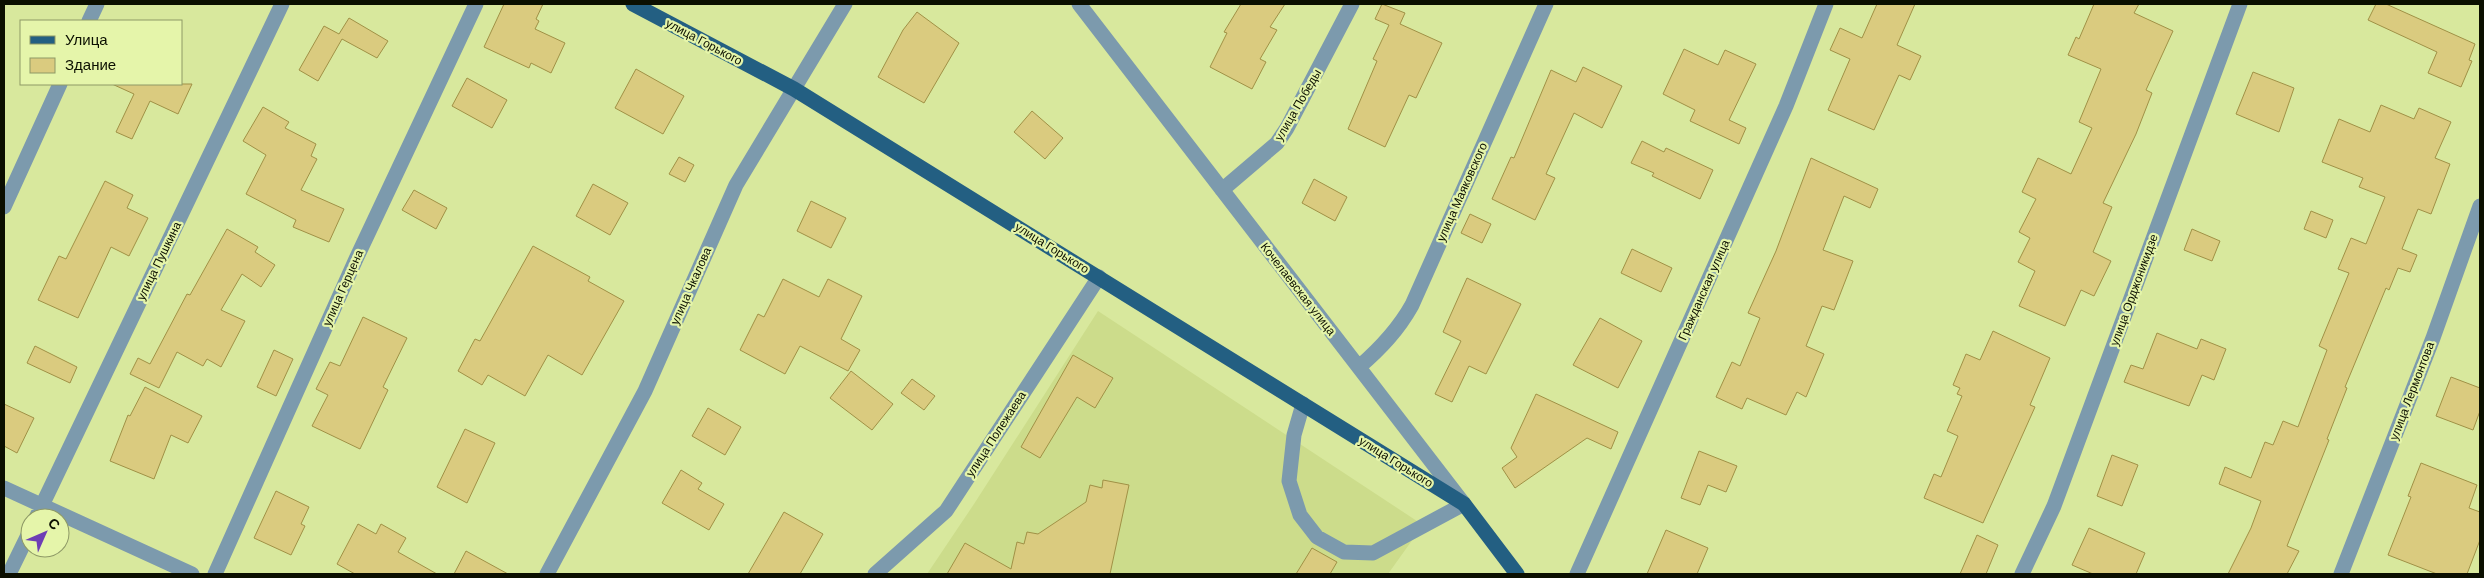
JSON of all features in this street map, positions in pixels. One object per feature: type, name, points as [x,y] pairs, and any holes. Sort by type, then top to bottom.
[{"type":"main road","name":"улица Горького","points":[[632,4],[794,90],[1464,504]]},
{"type":"main road","name":"Кочелаевская улица","points":[[1464,504],[1517,574]]},
{"type":"street","points":[[89,20],[97,4]]},
{"type":"street","name":"улица Пушкина","points":[[40,508],[282,4]]},
{"type":"street","name":"улица Герцена","points":[[215,574],[356,259],[476,4]]},
{"type":"street","name":"улица Чкалова","points":[[547,574],[645,391],[736,185],[845,4]]},
{"type":"street","name":"Кочелаевская улица","points":[[1078,4],[1464,504]]},
{"type":"street","name":"улица Победы","points":[[1222,190],[1270,150],[1288,128],[1352,4]]},
{"type":"street","name":"улица Маяковского","points":[[1359,367],[1386,343],[1401,325],[1412,305],[1546,4]]},
{"type":"street","name":"Гражданская улица","points":[[1577,574],[1786,106],[1826,4]]},
{"type":"street","name":"улица Орджоникидзе","points":[[2022,574],[2054,506],[2240,4]]},
{"type":"street","points":[[4,207],[60,85]]},
{"type":"street","name":"улица Лермонтова","points":[[2340,574],[2432,338],[2480,206]]},
{"type":"street","name":"улица Полежаева","points":[[875,574],[946,510],[1099,277]]},
{"type":"street","points":[[1303,404],[1294,435],[1288,480],[1300,514],[1317,538],[1344,552],[1373,553],[1464,504]]},
{"type":"street","points":[[4,488],[34,508]]},
{"type":"street","points":[[70,524],[192,574]]},
{"type":"street","points":[[9,574],[20,551]]},
{"type":"shaded area","points":[[1098,311],[1423,525],[1388,574],[927,574]]},
{"type":"building","points":[[504,4],[543,4],[536,19],[539,21],[535,29],[565,43],[551,73],[531,63],[529,68],[484,47]]},
{"type":"building","points":[[1241,4],[1285,4],[1270,27],[1277,30],[1260,59],[1266,62],[1252,89],[1210,67],[1227,33],[1224,32]]},
{"type":"building","points":[[1382,4],[1405,13],[1400,24],[1442,43],[1416,98],[1409,95],[1385,147],[1348,129],[1377,61],[1373,59],[1389,25],[1375,19]]},
{"type":"building","points":[[1877,4],[1915,4],[1897,45],[1921,56],[1910,80],[1899,75],[1874,130],[1828,110],[1850,59],[1830,50],[1840,28],[1862,38]]},
{"type":"building","points":[[2094,4],[2139,4],[2134,13],[2173,31],[2146,90],[2152,93],[2136,134],[2103,203],[2112,207],[2093,252],[2111,261],[2094,296],[2081,290],[2065,326],[2019,306],[2035,271],[2018,262],[2030,238],[2019,232],[2036,199],[2022,192],[2038,158],[2071,174],[2092,128],[2079,122],[2101,69],[2068,55],[2076,37],[2079,39]]},
{"type":"building","points":[[2376,4],[2386,4],[2475,44],[2469,60],[2472,61],[2461,87],[2428,73],[2437,52],[2368,20]]},
{"type":"building","points":[[917,12],[959,43],[924,103],[878,77],[903,30]]},
{"type":"building","points":[[349,18],[388,41],[377,58],[342,39],[318,81],[299,70],[324,26],[339,34]]},
{"type":"building","points":[[1684,49],[1718,65],[1725,50],[1756,64],[1729,120],[1746,128],[1739,144],[1690,121],[1695,110],[1663,94]]},
{"type":"building","points":[[1583,67],[1622,86],[1602,128],[1574,113],[1546,174],[1555,178],[1535,220],[1492,199],[1511,157],[1514,158],[1551,70],[1576,82]]},
{"type":"building","points":[[636,69],[684,96],[663,134],[615,108]]},
{"type":"building","points":[[2253,72],[2294,88],[2279,132],[2236,114]]},
{"type":"building","points":[[467,78],[507,100],[492,128],[452,106]]},
{"type":"building","points":[[192,84],[178,114],[150,101],[132,139],[116,132],[134,94],[114,85]]},
{"type":"building","points":[[2381,105],[2414,119],[2419,108],[2451,122],[2435,158],[2450,164],[2431,214],[2418,209],[2402,249],[2417,255],[2410,272],[2398,268],[2389,290],[2386,288],[2345,387],[2347,388],[2327,439],[2329,440],[2287,546],[2299,551],[2287,574],[2228,574],[2251,528],[2261,501],[2219,484],[2225,467],[2251,478],[2265,442],[2273,445],[2283,421],[2298,427],[2327,350],[2319,346],[2349,273],[2338,269],[2351,238],[2366,244],[2385,197],[2359,187],[2363,178],[2322,162],[2339,119],[2370,132]]},
{"type":"building","points":[[263,107],[289,122],[285,128],[316,144],[311,156],[317,159],[301,190],[344,209],[329,242],[293,227],[296,220],[246,194],[266,155],[243,141]]},
{"type":"building","points":[[1032,111],[1063,138],[1045,159],[1014,132]]},
{"type":"building","points":[[1642,141],[1664,152],[1666,148],[1713,170],[1700,199],[1652,176],[1654,173],[1631,163]]},
{"type":"building","points":[[679,157],[694,165],[685,182],[669,174]]},
{"type":"building","points":[[1811,158],[1878,189],[1870,208],[1844,196],[1823,250],[1853,261],[1834,310],[1822,306],[1806,346],[1824,354],[1806,397],[1797,392],[1786,415],[1747,398],[1742,409],[1716,397],[1732,362],[1740,366],[1760,318],[1748,313],[1776,251]]},
{"type":"building","points":[[1314,179],[1347,197],[1335,221],[1302,203]]},
{"type":"building","points":[[105,181],[133,195],[127,208],[148,218],[129,256],[111,247],[78,318],[38,300],[59,256],[66,259]]},
{"type":"building","points":[[593,184],[628,203],[610,235],[576,216]]},
{"type":"building","points":[[414,190],[447,208],[436,229],[402,210]]},
{"type":"building","points":[[811,201],[846,218],[831,248],[797,231]]},
{"type":"building","points":[[2311,211],[2333,220],[2326,238],[2304,229]]},
{"type":"building","points":[[1470,214],[1491,224],[1482,243],[1461,233]]},
{"type":"building","points":[[227,229],[258,247],[255,252],[275,265],[261,287],[242,274],[221,310],[245,321],[221,367],[207,359],[203,366],[177,352],[159,388],[130,374],[138,358],[150,364],[187,294],[190,295]]},
{"type":"building","points":[[2192,229],[2220,241],[2212,261],[2184,250]]},
{"type":"building","points":[[533,246],[590,277],[588,281],[624,301],[582,375],[548,355],[525,396],[488,375],[482,385],[458,371],[475,339],[480,341]]},
{"type":"building","points":[[1632,249],[1672,268],[1661,292],[1621,273]]},
{"type":"building","points":[[1467,278],[1521,304],[1486,374],[1469,366],[1452,402],[1435,394],[1461,341],[1443,332]]},
{"type":"building","points":[[783,279],[819,297],[828,279],[862,296],[841,339],[860,350],[848,371],[800,346],[785,374],[740,350],[758,314],[764,317]]},
{"type":"building","points":[[363,317],[407,338],[383,387],[388,390],[360,449],[312,426],[328,395],[316,389],[330,362],[340,366]]},
{"type":"building","points":[[1600,318],[1642,341],[1618,388],[1573,365]]},
{"type":"building","points":[[1993,331],[2050,358],[2030,405],[2035,407],[1983,523],[1924,498],[1934,474],[1941,477],[1958,436],[1947,431],[1962,396],[1957,394],[1960,388],[1953,385],[1966,354],[1980,360]]},
{"type":"building","points":[[2157,333],[2197,349],[2201,339],[2226,349],[2214,380],[2202,375],[2189,406],[2124,382],[2131,365],[2143,369]]},
{"type":"building","points":[[35,346],[77,367],[70,383],[27,363]]},
{"type":"building","points":[[274,350],[293,359],[276,396],[257,387]]},
{"type":"building","points":[[1073,355],[1113,378],[1095,408],[1077,397],[1040,458],[1021,447]]},
{"type":"building","points":[[851,371],[893,404],[872,430],[830,398]]},
{"type":"building","points":[[2451,377],[2480,388],[2480,411],[2473,430],[2436,416]]},
{"type":"building","points":[[912,379],[935,396],[924,410],[901,393]]},
{"type":"building","points":[[145,387],[202,416],[188,443],[171,435],[154,479],[110,461],[128,415],[130,416]]},
{"type":"building","points":[[1536,394],[1618,432],[1611,449],[1587,438],[1515,488],[1502,468],[1517,457],[1511,448]]},
{"type":"building","points":[[4,404],[34,418],[17,453],[4,446]]},
{"type":"building","points":[[708,408],[741,427],[725,455],[692,436]]},
{"type":"building","points":[[465,429],[495,443],[467,503],[437,487]]},
{"type":"building","points":[[1699,451],[1737,466],[1726,492],[1708,485],[1700,505],[1681,498]]},
{"type":"building","points":[[2112,455],[2138,465],[2122,506],[2097,496]]},
{"type":"building","points":[[2421,463],[2477,485],[2469,508],[2480,512],[2480,540],[2467,574],[2437,574],[2388,555],[2411,497],[2408,496]]},
{"type":"building","points":[[681,470],[702,483],[698,489],[724,504],[709,530],[662,503]]},
{"type":"building","points":[[1103,480],[1129,485],[1110,574],[947,574],[965,543],[1011,569],[1017,542],[1024,544],[1027,532],[1038,534],[1086,502],[1090,485],[1102,488]]},
{"type":"building","points":[[276,491],[309,507],[301,524],[305,526],[291,555],[254,538]]},
{"type":"building","points":[[784,512],[823,534],[800,574],[748,574]]},
{"type":"building","points":[[358,524],[376,534],[381,524],[406,538],[398,552],[437,574],[355,574],[337,564]]},
{"type":"building","points":[[2089,528],[2145,553],[2136,574],[2093,574],[2072,565]]},
{"type":"building","points":[[1666,530],[1708,548],[1697,574],[1647,574]]},
{"type":"building","points":[[1977,535],[1998,545],[1986,574],[1960,574]]},
{"type":"building","points":[[1312,548],[1337,562],[1330,574],[1296,574]]},
{"type":"building","points":[[466,551],[508,574],[454,574]]}]
